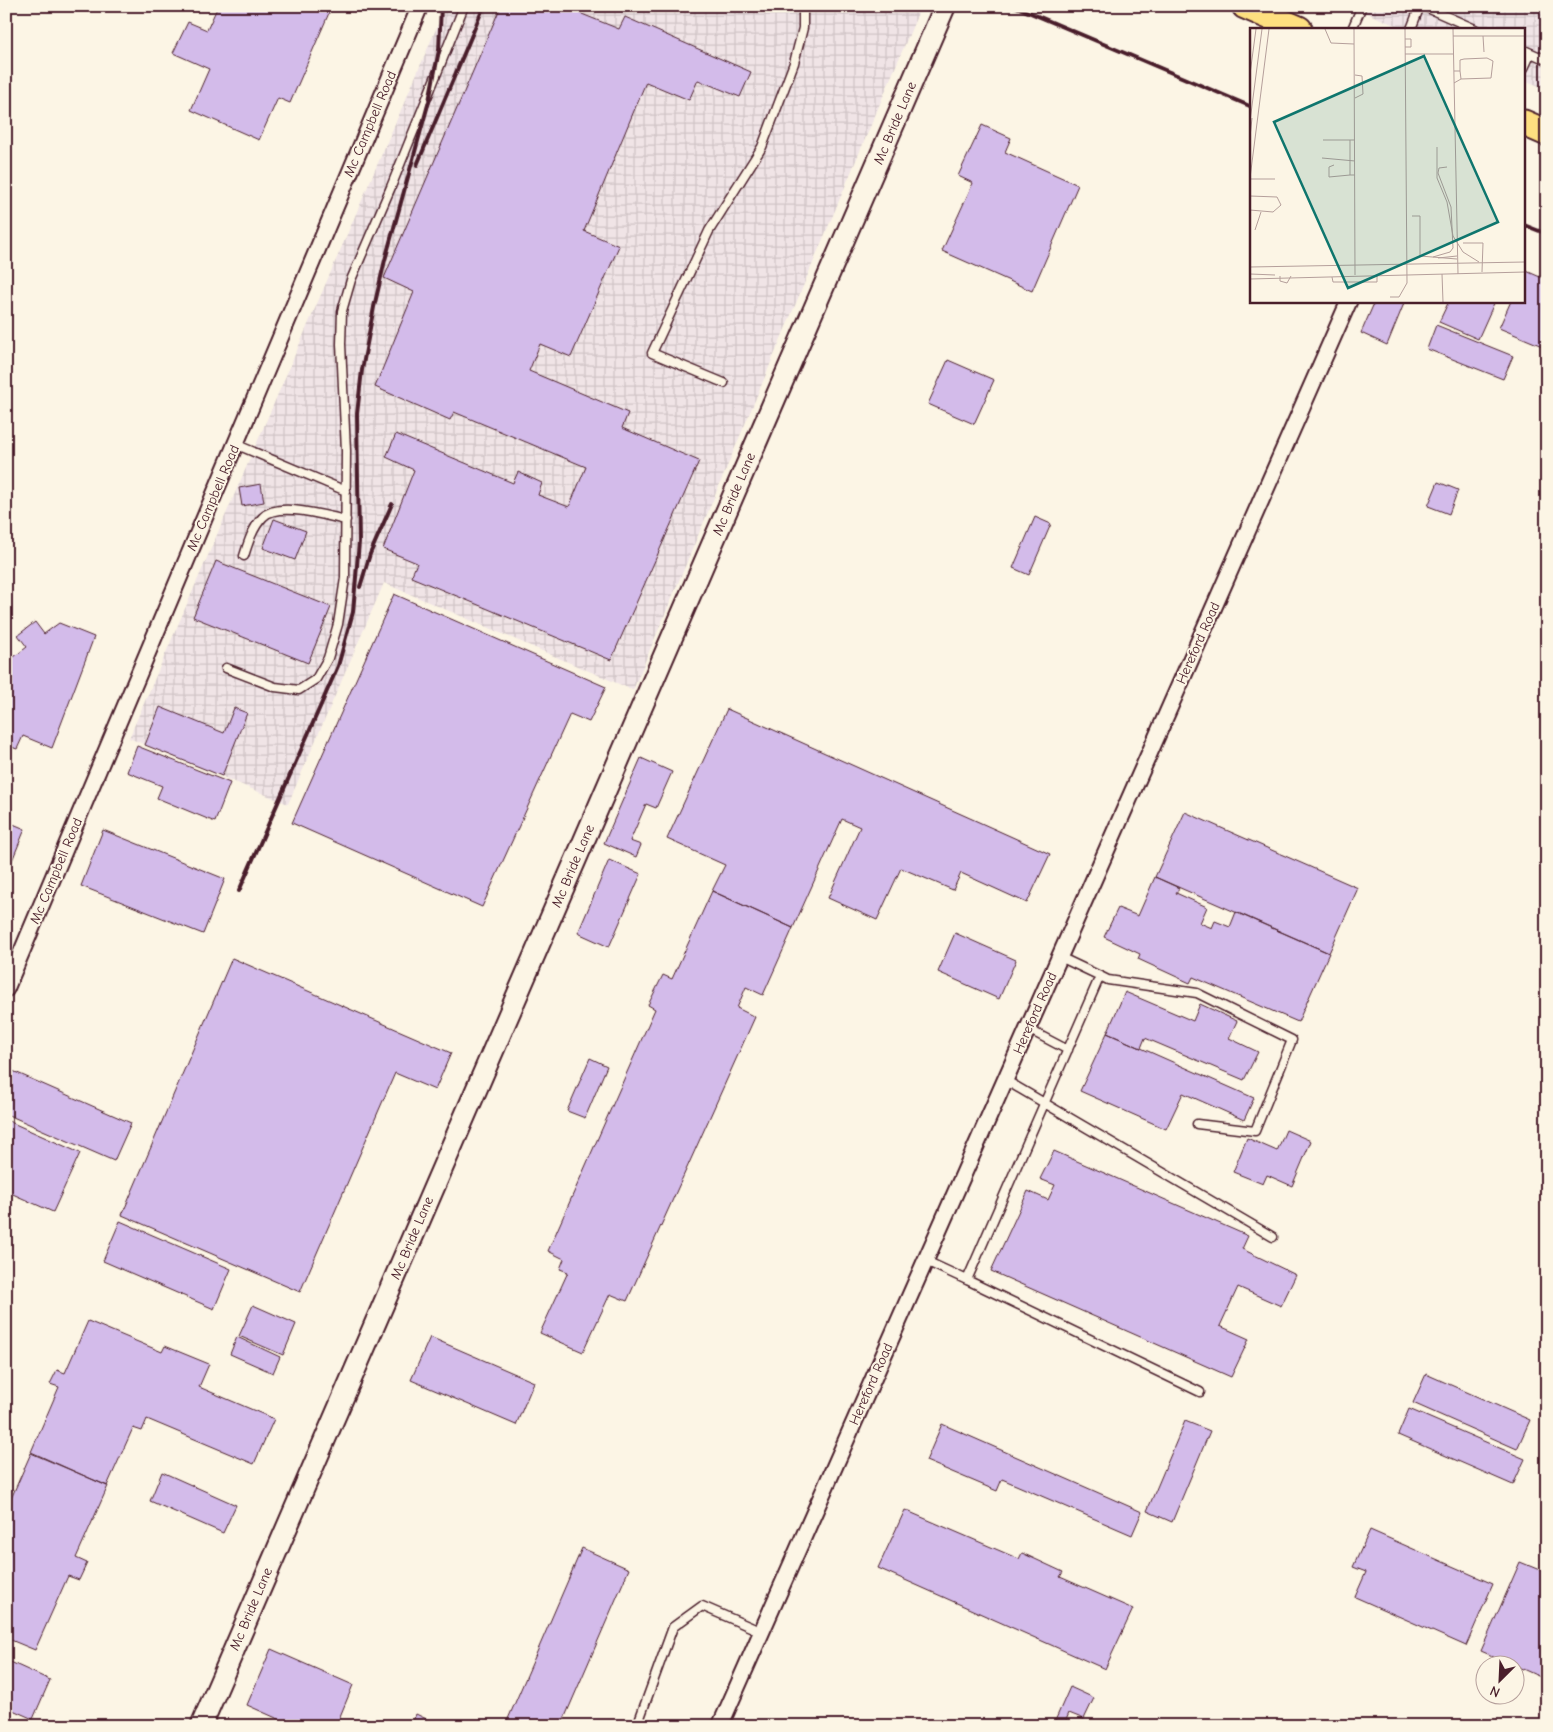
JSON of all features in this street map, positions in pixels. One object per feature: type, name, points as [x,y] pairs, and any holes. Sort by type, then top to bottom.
[{"type":"main road","points":[[1248,7],[1297,28]]},
{"type":"main road","points":[[1526,124],[1547,133]]},
{"type":"street","name":"Mc Campbell Road","points":[[6,989],[420,6]]},
{"type":"street","name":"Mc Bride Lane","points":[[201,1726],[945,6]]},
{"type":"street","name":"Hereford Road","points":[[720,1726],[1349,302]]},
{"type":"lane","points":[[226,668],[276,687],[298,690],[316,679],[328,658],[338,624],[345,578],[346,451],[341,344],[342,311],[351,280],[391,187],[464,6]]},
{"type":"lane","points":[[724,383],[652,353],[709,231],[762,146],[794,63],[803,28],[803,6]]},
{"type":"lane","points":[[1352,28],[1362,6]]},
{"type":"lane","points":[[1411,28],[1422,6],[1459,26]]},
{"type":"lane","points":[[1528,52],[1547,60]]},
{"type":"lane","points":[[235,444],[346,491]]},
{"type":"lane","points":[[244,556],[249,540],[263,517],[276,511],[300,511],[346,520]]},
{"type":"lane","points":[[1060,957],[1108,980],[1197,993],[1292,1040],[1255,1131],[1197,1124]]},
{"type":"lane","points":[[968,1280],[1100,976]]},
{"type":"lane","points":[[1028,1029],[1068,1050]]},
{"type":"lane","points":[[1005,1080],[1274,1237]]},
{"type":"lane","points":[[926,1261],[1200,1392]]},
{"type":"lane","points":[[637,1726],[673,1628],[702,1606],[762,1632]]},
{"type":"shaded area","points":[[446,6],[908,6],[919,11],[633,690],[384,583],[288,804],[129,738]]},
{"type":"shaded area","points":[[1351,6],[1547,6],[1547,89],[1526,81],[1526,28],[1402,28]]},
{"type":"building","points":[[218,6],[332,6],[290,103],[278,98],[259,140],[191,110],[209,69],[173,53],[188,22],[207,30]]},
{"type":"building","points":[[501,6],[562,6],[619,29],[625,17],[751,72],[740,97],[698,80],[689,100],[646,82],[584,231],[619,246],[571,357],[540,344],[529,371],[628,413],[622,428],[699,461],[611,660],[411,577],[417,563],[383,549],[414,470],[386,457],[396,434],[513,483],[518,472],[542,483],[538,495],[569,507],[586,467],[454,412],[450,420],[375,387],[414,292],[384,278]]},
{"type":"building","points":[[982,125],[1011,138],[1005,152],[1078,185],[1032,291],[942,251],[973,183],[958,176]]},
{"type":"building","points":[[1526,271],[1547,280],[1547,348],[1499,328],[1511,302],[1526,302]]},
{"type":"building","points":[[1375,302],[1405,302],[1387,345],[1361,333]]},
{"type":"building","points":[[1449,302],[1495,302],[1478,339],[1439,322]]},
{"type":"building","points":[[1436,325],[1513,356],[1503,379],[1427,349]]},
{"type":"building","points":[[948,360],[994,380],[974,424],[928,404]]},
{"type":"building","points":[[1438,482],[1458,490],[1449,514],[1428,506]]},
{"type":"building","points":[[261,484],[264,502],[242,506],[239,488]]},
{"type":"building","points":[[1035,517],[1051,524],[1029,575],[1013,568]]},
{"type":"building","points":[[274,519],[306,531],[295,560],[263,548]]},
{"type":"building","points":[[216,561],[331,607],[308,663],[193,617]]},
{"type":"building","points":[[394,594],[606,687],[589,722],[570,714],[482,907],[292,823]]},
{"type":"building","points":[[35,622],[44,634],[59,623],[94,637],[52,748],[23,736],[17,749],[6,745],[9,731],[6,730],[6,663],[27,647],[18,635]]},
{"type":"building","points":[[160,707],[224,733],[234,708],[247,713],[222,776],[145,745]]},
{"type":"building","points":[[727,709],[1050,854],[1027,903],[961,873],[953,890],[901,868],[877,920],[828,898],[860,827],[842,819],[793,928],[712,891],[725,865],[667,839]]},
{"type":"building","points":[[137,746],[230,783],[215,822],[157,798],[162,786],[127,772]]},
{"type":"building","points":[[641,758],[672,772],[656,808],[646,804],[630,841],[641,845],[636,857],[604,843]]},
{"type":"building","points":[[1185,812],[1358,888],[1329,953],[1155,877]]},
{"type":"building","points":[[6,821],[25,829],[9,868],[6,866]]},
{"type":"building","points":[[103,830],[225,879],[203,934],[81,886]]},
{"type":"building","points":[[609,860],[641,874],[609,947],[578,933]]},
{"type":"building","points":[[1155,877],[1179,888],[1176,893],[1207,907],[1200,923],[1212,928],[1215,921],[1230,927],[1236,912],[1329,953],[1298,1022],[1193,977],[1190,983],[1138,959],[1140,954],[1104,937],[1118,908],[1138,916]]},
{"type":"building","points":[[712,891],[793,928],[763,995],[746,987],[737,1008],[755,1017],[627,1301],[610,1294],[583,1352],[540,1333],[568,1272],[560,1269],[564,1259],[548,1251],[655,1009],[648,1005],[663,975],[672,979]]},
{"type":"building","points":[[955,933],[1016,960],[999,999],[938,972]]},
{"type":"building","points":[[232,958],[451,1053],[435,1090],[395,1073],[300,1292],[122,1215]]},
{"type":"building","points":[[1125,992],[1193,1021],[1200,1004],[1237,1021],[1229,1038],[1258,1052],[1244,1080],[1145,1038],[1141,1048],[1107,1033]]},
{"type":"building","points":[[1107,1033],[1254,1098],[1244,1120],[1183,1093],[1166,1129],[1080,1091]]},
{"type":"building","points":[[590,1058],[607,1066],[585,1118],[567,1111]]},
{"type":"building","points":[[6,1068],[131,1123],[114,1161],[6,1114]]},
{"type":"building","points":[[6,1120],[80,1153],[53,1212],[6,1191]]},
{"type":"building","points":[[1286,1130],[1311,1141],[1292,1186],[1267,1175],[1263,1184],[1233,1172],[1247,1138],[1277,1151]]},
{"type":"building","points":[[1054,1151],[1248,1236],[1242,1249],[1296,1275],[1281,1306],[1238,1287],[1220,1326],[1249,1339],[1231,1377],[991,1271],[1028,1191],[1048,1200],[1055,1185],[1040,1179]]},
{"type":"building","points":[[120,1221],[231,1269],[214,1309],[103,1261]]},
{"type":"building","points":[[253,1305],[296,1324],[283,1355],[239,1336]]},
{"type":"building","points":[[88,1321],[162,1352],[165,1346],[209,1364],[199,1387],[274,1419],[254,1464],[147,1419],[142,1431],[133,1428],[107,1486],[31,1452],[59,1387],[50,1384],[57,1370],[65,1373]]},
{"type":"building","points":[[237,1337],[280,1357],[273,1373],[230,1354]]},
{"type":"building","points":[[430,1337],[534,1382],[516,1425],[411,1380]]},
{"type":"building","points":[[1426,1374],[1530,1420],[1517,1449],[1413,1403]]},
{"type":"building","points":[[1409,1409],[1525,1459],[1513,1485],[1398,1435]]},
{"type":"building","points":[[1185,1421],[1210,1431],[1172,1522],[1147,1511]]},
{"type":"building","points":[[942,1424],[1142,1512],[1132,1535],[1002,1479],[997,1491],[926,1461]]},
{"type":"building","points":[[31,1453],[108,1486],[76,1558],[87,1563],[79,1580],[68,1576],[35,1650],[6,1638],[6,1510]]},
{"type":"building","points":[[162,1472],[236,1505],[223,1533],[150,1501]]},
{"type":"building","points":[[905,1510],[1019,1559],[1022,1553],[1063,1572],[1060,1577],[1133,1609],[1105,1669],[878,1568]]},
{"type":"building","points":[[1370,1530],[1493,1584],[1466,1646],[1355,1597],[1366,1572],[1353,1567]]},
{"type":"building","points":[[582,1548],[629,1569],[561,1726],[505,1726]]},
{"type":"building","points":[[1520,1562],[1547,1573],[1547,1680],[1526,1671],[1526,1654],[1488,1654],[1481,1651]]},
{"type":"building","points":[[271,1649],[353,1685],[336,1726],[294,1726],[247,1705]]},
{"type":"building","points":[[6,1660],[50,1680],[33,1719],[6,1707]]},
{"type":"building","points":[[1070,1687],[1094,1698],[1084,1719],[1069,1713],[1064,1725],[1055,1721]]},
{"type":"building","points":[[416,1714],[439,1725],[439,1726],[411,1726]]},
{"type":"railway","points":[[239,891],[338,666],[353,612],[359,542],[357,414],[362,370],[385,260],[429,101],[439,50],[441,6]]},
{"type":"railway","points":[[417,165],[484,6]]},
{"type":"railway","points":[[1014,6],[1250,106]]},
{"type":"railway","points":[[1526,226],[1547,234]]},
{"type":"railway","points":[[360,587],[370,554],[392,504]]}]
